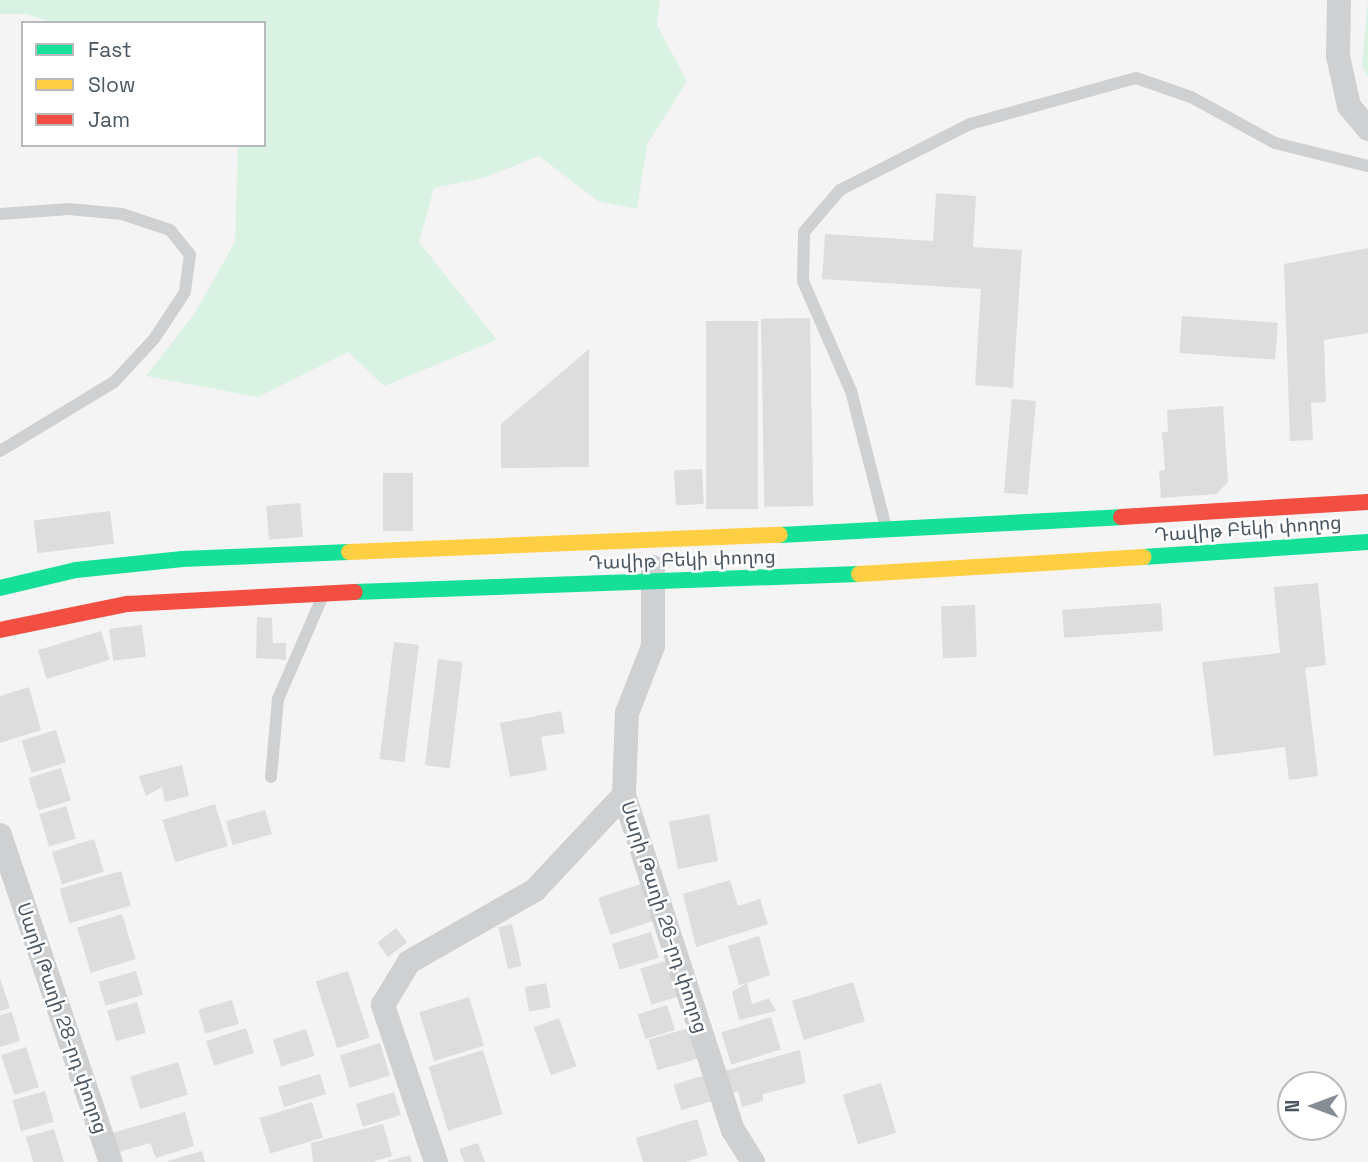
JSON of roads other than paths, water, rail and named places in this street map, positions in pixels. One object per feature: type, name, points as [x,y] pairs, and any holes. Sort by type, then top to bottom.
[{"type":"main road","name":"Դավիթ Բեկի փողոց","points":[[0,588],[76,570],[182,559],[887,531],[1368,502]]},
{"type":"main road","name":"Դավիթ Բեկի փողոց","points":[[0,630],[127,604],[324,593],[895,573],[1368,542]]},
{"type":"street","points":[[1339,0],[1338,56],[1349,106],[1368,129]]},
{"type":"street","name":"Սարի Թաղի 26-րդ փողոց","points":[[650,542],[655,583],[653,646],[627,713],[624,795],[733,1130],[753,1162]]},
{"type":"street","points":[[436,1162],[383,1005],[409,962],[535,890],[624,795]]},
{"type":"street","name":"Սարի Թաղի 28-րդ փողոց","points":[[0,835],[111,1162]]},
{"type":"lane","points":[[887,531],[851,391],[803,281],[804,232],[840,190],[970,124],[1136,78],[1191,97],[1275,143],[1368,166]]},
{"type":"lane","points":[[0,214],[69,209],[122,215],[170,230],[190,255],[185,292],[154,339],[114,382],[0,451]]},
{"type":"lane","points":[[271,777],[278,699],[324,593]]}]
